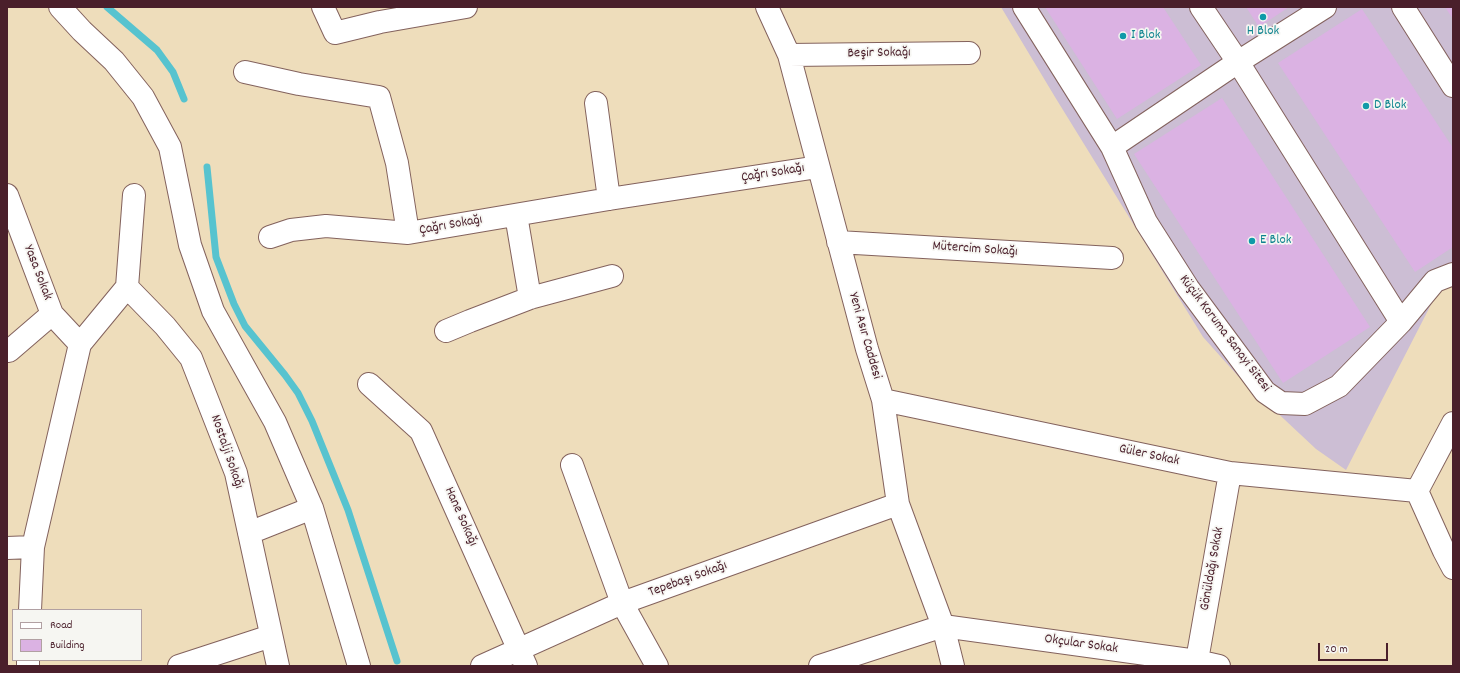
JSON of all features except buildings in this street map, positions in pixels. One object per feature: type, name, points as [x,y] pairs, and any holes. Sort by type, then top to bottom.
[{"type":"street","points":[[60,7],[82,31],[114,61],[143,98],[170,147],[190,245],[213,311],[275,422],[312,508],[359,666]]},
{"type":"street","points":[[323,7],[335,33],[380,22],[466,7]]},
{"type":"street","name":"Yeni Asır Caddesi","points":[[767,7],[789,55],[867,349],[883,400],[898,504],[943,626],[953,666]]},
{"type":"street","name":"Küçük Koruma Sanayi Sitesi","points":[[1024,7],[1112,147],[1146,222],[1188,288],[1265,392],[1281,403],[1305,404],[1339,386],[1402,322],[1435,281],[1453,274]]},
{"type":"street","points":[[1201,7],[1238,62],[1402,322]]},
{"type":"street","points":[[1112,147],[1238,62],[1325,7]]},
{"type":"street","points":[[1403,7],[1453,86]]},
{"type":"street","name":"Beşir Sokağı","points":[[789,55],[969,53]]},
{"type":"street","name":"Çağrı Sokağı","points":[[245,72],[299,84],[379,97],[397,163],[408,233],[609,199],[818,167]]},
{"type":"street","points":[[596,103],[609,199]]},
{"type":"street","name":"Yasa Sokak","points":[[7,195],[52,314],[80,344]]},
{"type":"street","points":[[30,609],[33,548],[80,344],[128,286],[134,195]]},
{"type":"street","points":[[516,215],[530,298]]},
{"type":"street","points":[[270,237],[290,230],[326,226],[408,233]]},
{"type":"street","name":"Mütercim Sokağı","points":[[838,242],[1112,258]]},
{"type":"street","points":[[446,331],[470,320],[530,298],[612,276]]},
{"type":"street","name":"Nostalji Sokağı","points":[[128,286],[165,326],[191,358],[236,473],[278,666]]},
{"type":"street","points":[[7,351],[10,351],[52,314]]},
{"type":"street","name":"Hane Sokağı","points":[[369,384],[421,432],[523,658]]},
{"type":"street","name":"Güler Sokak","points":[[883,400],[1230,473],[1417,491]]},
{"type":"street","points":[[1453,423],[1417,491],[1453,568]]},
{"type":"street","points":[[572,465],[622,603],[657,666]]},
{"type":"street","name":"Gönüldağı Sokak","points":[[1197,664],[1230,473]]},
{"type":"street","name":"Tepebaşı Sokağı","points":[[482,666],[523,658],[622,603],[898,504]]},
{"type":"street","points":[[249,533],[312,508]]},
{"type":"street","points":[[7,548],[33,548]]},
{"type":"street","points":[[820,666],[943,626]]},
{"type":"street","name":"Okçular Sokak","points":[[943,626],[1219,666]]},
{"type":"street","points":[[179,666],[271,636]]},
{"type":"shaded area","points":[[1001,7],[1453,7],[1453,285],[1439,289],[1346,470],[1316,449],[1238,376],[1203,337]]},
{"type":"waterway","points":[[107,7],[157,50],[173,72],[184,99]]},
{"type":"waterway","points":[[207,167],[216,257],[234,304],[245,326],[298,393],[312,421],[348,510],[397,661]]},
{"type":"place","name":"H Blok","points":[[1263,17]]},
{"type":"place","name":"I Blok","points":[[1123,36]]},
{"type":"place","name":"D Blok","points":[[1366,106]]},
{"type":"place","name":"E Blok","points":[[1252,241]]}]
